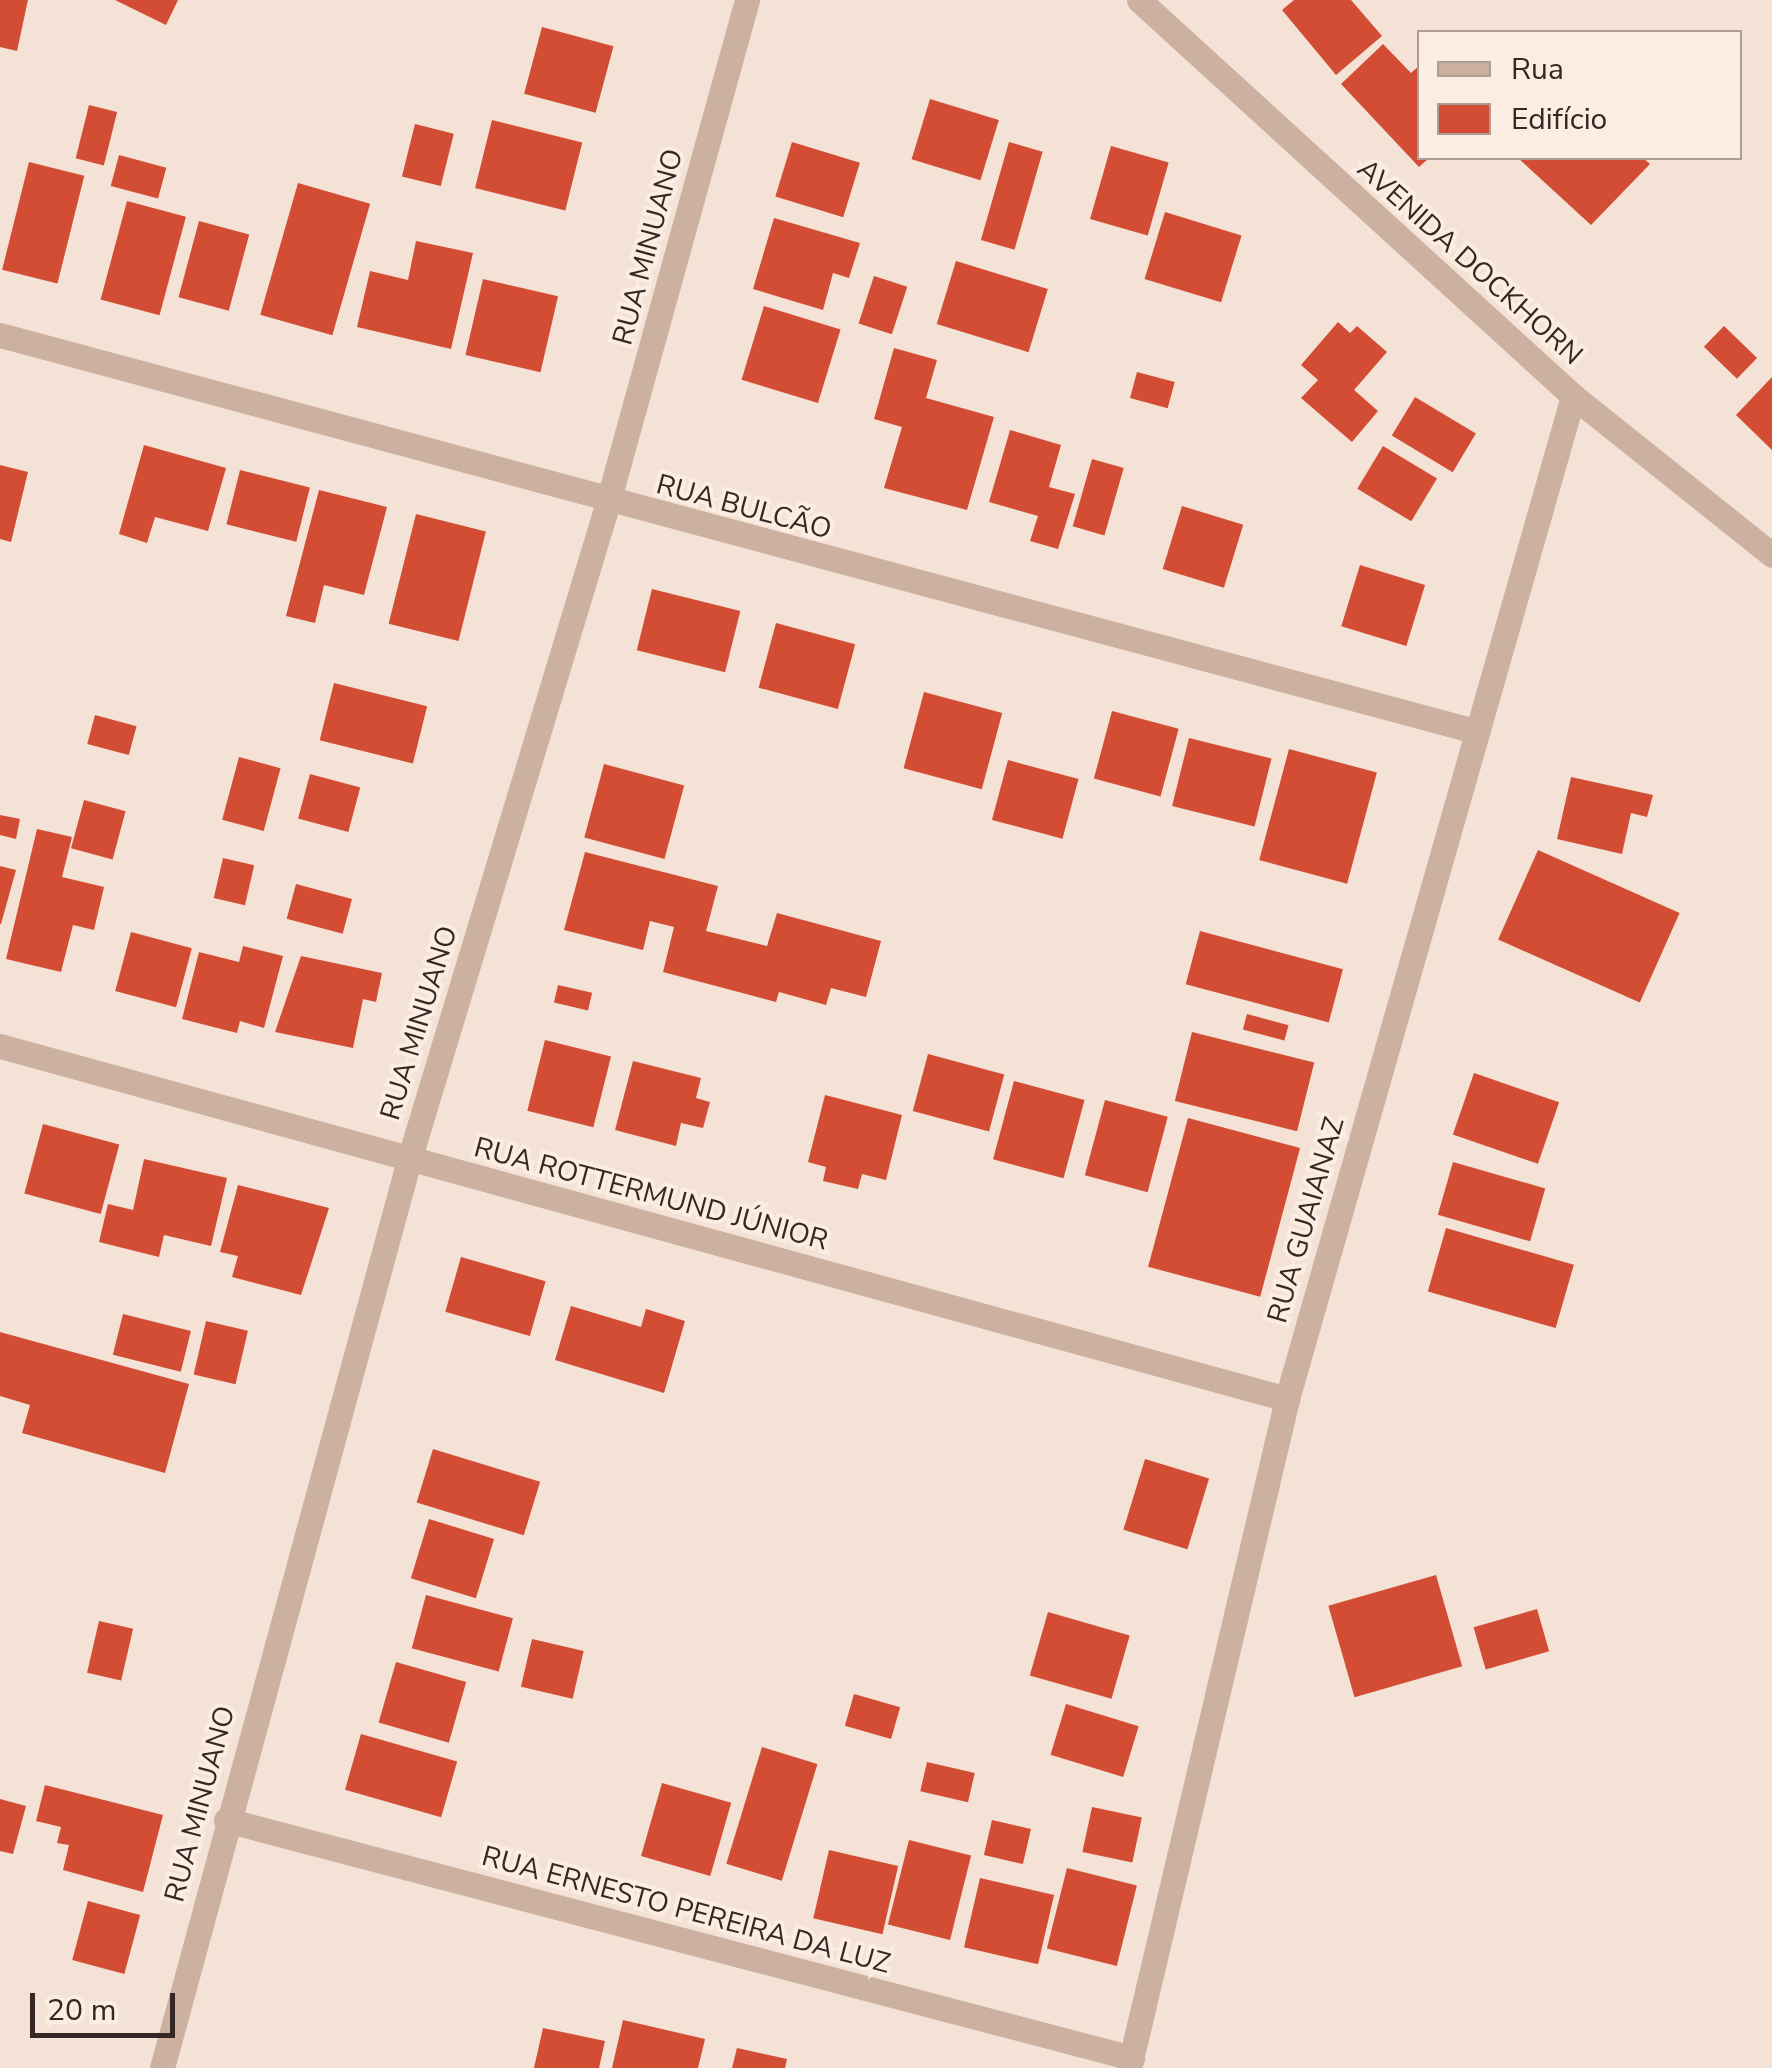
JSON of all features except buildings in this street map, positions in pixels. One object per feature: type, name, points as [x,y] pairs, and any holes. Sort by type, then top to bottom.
[{"type":"street","name":"RUA MINUANO","points":[[162,2068],[226,1820],[409,1160],[608,502],[747,0]]},
{"type":"street","name":"AVENIDA DOCKHORN","points":[[1139,0],[1573,396],[1772,555]]},
{"type":"street","name":"RUA BULCÃO","points":[[0,335],[608,502],[1475,730]]},
{"type":"street","name":"RUA GUAIANAZ","points":[[1130,2063],[1287,1399],[1573,396]]},
{"type":"street","name":"RUA ROTTERMUND JÚNIOR","points":[[0,1046],[1287,1399]]},
{"type":"street","name":"RUA ERNESTO PEREIRA DA LUZ","points":[[226,1820],[1130,2063]]}]
